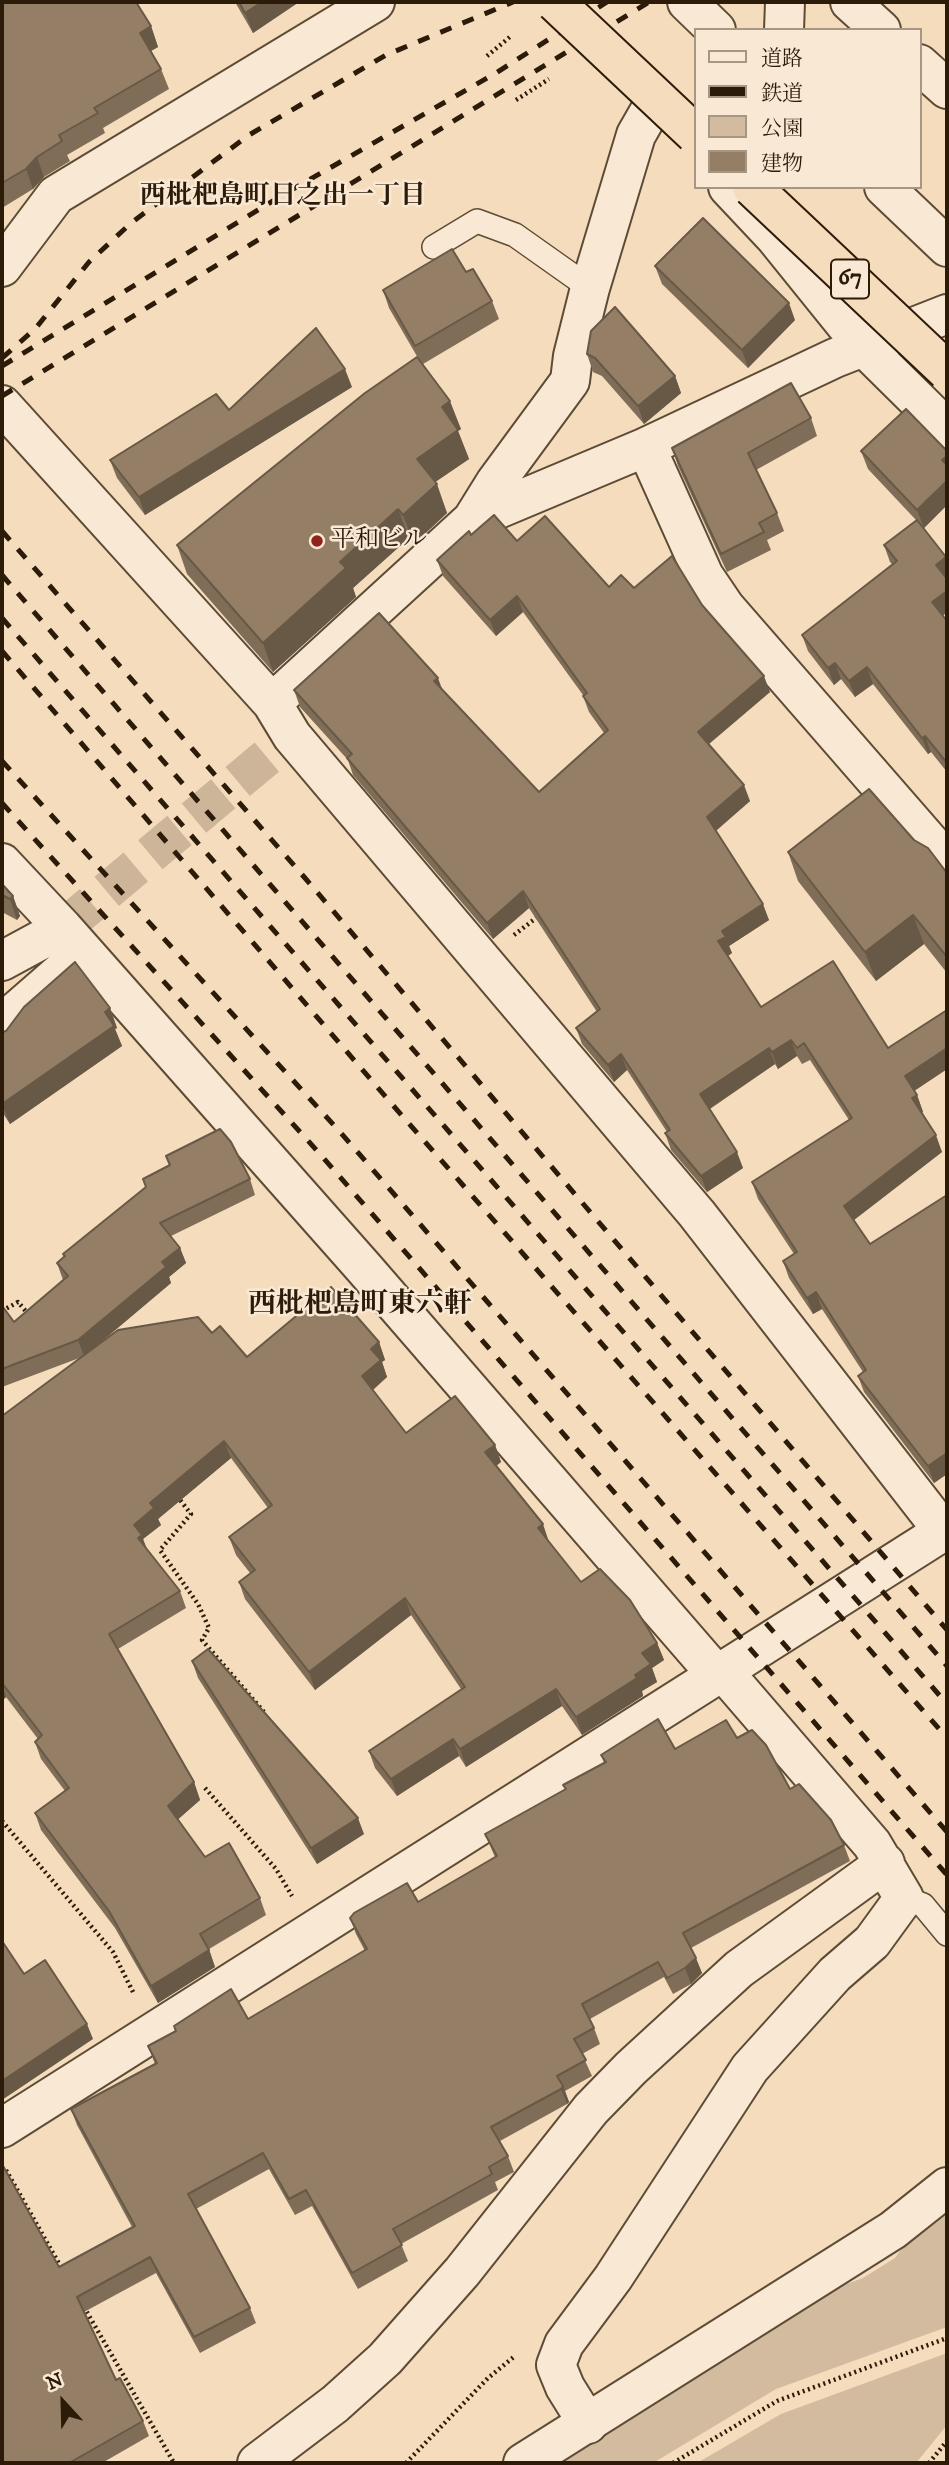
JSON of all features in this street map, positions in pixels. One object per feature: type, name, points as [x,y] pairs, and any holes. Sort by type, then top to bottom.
[{"type":"main road","points":[[555,2],[694,133]]},
{"type":"main road","name":"67","points":[[754,189],[947,371]]},
{"type":"street","points":[[2,267],[56,195],[375,2]]},
{"type":"street","points":[[538,2],[569,27],[694,152]]},
{"type":"street","points":[[687,2],[714,28]]},
{"type":"street","points":[[784,28],[785,2]]},
{"type":"street","points":[[850,2],[879,28]]},
{"type":"street","points":[[921,66],[947,89]]},
{"type":"street","points":[[272,703],[472,520],[495,483],[570,382],[573,356],[590,288],[636,135],[652,107]]},
{"type":"street","points":[[730,189],[775,237],[863,346],[947,429]]},
{"type":"street","points":[[886,189],[947,247]]},
{"type":"street","points":[[472,520],[646,447],[863,346],[947,314]]},
{"type":"street","points":[[2,405],[272,703],[292,736],[696,1214],[945,1530],[2,2128]]},
{"type":"street","points":[[646,447],[704,576],[725,607],[941,855],[947,850]]},
{"type":"street","points":[[2,863],[364,1268],[872,1844],[904,1898],[872,1942],[835,1973],[750,2068],[613,2277],[564,2344],[556,2365],[565,2387],[588,2424]]},
{"type":"street","points":[[2,961],[73,940]]},
{"type":"street","points":[[2,1033],[13,1013],[73,940]]},
{"type":"street","points":[[257,2463],[334,2404],[385,2360],[462,2272],[591,2109],[631,2068],[739,1969],[884,1863]]},
{"type":"street","points":[[523,2463],[892,2230],[947,2187]]},
{"type":"lane","points":[[434,247],[477,221],[514,235],[590,288]]},
{"type":"lane","points":[[904,1898],[923,1905],[947,1934]]},
{"type":"path","points":[[487,56],[511,36]]},
{"type":"path","points":[[516,100],[549,79]]},
{"type":"path","points":[[482,959],[547,911]]},
{"type":"path","points":[[2,1311],[18,1302],[35,1323]]},
{"type":"path","points":[[175,1494],[191,1514],[160,1550],[198,1604],[209,1628],[202,1640],[269,1718]]},
{"type":"path","points":[[205,1788],[276,1869],[312,1931]]},
{"type":"path","points":[[2,1821],[113,1952],[154,2033]]},
{"type":"path","points":[[2,2164],[64,2272]]},
{"type":"path","points":[[78,2295],[174,2463]]},
{"type":"path","points":[[673,2463],[777,2401],[947,2338]]},
{"type":"path","points":[[406,2463],[513,2356],[535,2350],[559,2357]]},
{"type":"path","points":[[929,2463],[947,2441]]},
{"type":"green space","points":[[947,2211],[947,2327],[776,2389],[653,2463],[555,2463],[833,2289],[863,2278],[895,2258],[911,2236]]},
{"type":"green space","points":[[947,2353],[947,2425],[916,2463],[697,2463],[781,2414]]},
{"type":"building","points":[[2,2],[136,2],[151,26],[140,33],[161,69],[94,108],[98,113],[59,135],[62,141],[37,157],[26,169],[2,183]]},
{"type":"building","points":[[239,2],[262,2],[245,13]]},
{"type":"building","points":[[703,218],[789,303],[742,350],[655,266]]},
{"type":"building","points":[[452,249],[466,272],[473,269],[492,301],[415,346],[383,290]]},
{"type":"building","points":[[615,307],[675,376],[638,406],[595,358],[587,354],[591,331]]},
{"type":"building","points":[[316,328],[345,369],[139,497],[110,460],[216,394],[229,410]]},
{"type":"building","name":"平和ビル","points":[[417,357],[450,401],[442,407],[458,430],[417,459],[437,484],[403,515],[398,509],[340,562],[346,568],[263,643],[177,545],[365,393]]},
{"type":"building","points":[[791,383],[811,418],[748,453],[777,513],[759,523],[764,532],[721,554],[672,448]]},
{"type":"building","points":[[906,409],[947,451],[947,456],[942,460],[947,465],[947,481],[917,510],[861,451]]},
{"type":"building","points":[[494,515],[517,541],[545,516],[609,587],[621,575],[634,588],[672,556],[702,605],[764,676],[698,732],[744,785],[707,817],[763,904],[722,931],[726,937],[718,941],[761,1007],[833,961],[888,1048],[947,1010],[947,1048],[905,1076],[917,1095],[912,1098],[936,1135],[844,1206],[870,1244],[947,1195],[947,1453],[928,1466],[858,1376],[866,1370],[816,1292],[807,1298],[783,1261],[797,1252],[752,1182],[852,1118],[804,1043],[797,1048],[791,1040],[772,1052],[769,1048],[700,1094],[737,1152],[701,1176],[665,1133],[670,1130],[621,1054],[608,1065],[576,1028],[600,1009],[523,891],[487,923],[347,758],[352,754],[294,690],[379,613],[438,678],[434,681],[539,792],[608,730],[583,696],[587,693],[517,596],[490,620],[437,560],[469,531],[471,535]]},
{"type":"building","points":[[917,520],[946,557],[936,565],[947,579],[947,591],[932,602],[947,621],[947,763],[925,736],[922,738],[867,667],[849,681],[835,663],[828,668],[802,635],[897,561],[884,545]]},
{"type":"building","points":[[869,789],[914,840],[928,848],[947,873],[947,957],[913,915],[865,952],[788,852]]},
{"type":"building","points":[[2,884],[13,896],[10,899],[2,895]]},
{"type":"building","points":[[75,962],[110,1008],[105,1012],[114,1026],[2,1104],[2,1032],[6,1031],[24,1007]]},
{"type":"building","points":[[220,1129],[231,1142],[250,1179],[160,1223],[180,1248],[162,1262],[166,1267],[78,1340],[2,1369],[2,1308],[14,1322],[68,1276],[57,1263],[65,1256],[63,1254],[146,1187],[143,1179],[170,1165],[166,1156]]},
{"type":"building","points":[[331,1287],[379,1342],[371,1349],[381,1360],[362,1376],[406,1433],[455,1396],[495,1445],[485,1452],[543,1524],[538,1528],[581,1582],[600,1569],[630,1600],[657,1643],[642,1653],[651,1664],[635,1675],[637,1678],[576,1717],[556,1689],[460,1749],[453,1739],[391,1779],[369,1751],[465,1687],[405,1598],[309,1672],[239,1582],[255,1570],[229,1537],[272,1505],[224,1441],[150,1503],[154,1508],[134,1525],[142,1535],[138,1538],[180,1591],[109,1634],[194,1782],[168,1806],[205,1857],[229,1843],[260,1898],[200,1934],[209,1950],[151,1986],[109,1911],[35,1813],[69,1788],[35,1742],[42,1735],[2,1683],[2,1416],[118,1330],[198,1317],[212,1333],[220,1326],[247,1357]]},
{"type":"building","points":[[208,1649],[358,1818],[311,1848],[192,1661]]},
{"type":"building","points":[[658,1719],[675,1749],[726,1720],[737,1738],[752,1730],[766,1745],[790,1789],[799,1784],[831,1820],[844,1845],[683,1933],[696,1958],[685,1968],[667,1978],[658,1962],[582,2004],[594,2028],[574,2039],[586,2060],[557,2076],[563,2086],[561,2089],[491,2127],[508,2156],[489,2167],[492,2174],[393,2229],[402,2245],[352,2273],[306,2190],[289,2199],[263,2153],[188,2194],[250,2308],[194,2337],[150,2257],[77,2297],[116,2380],[120,2378],[143,2421],[69,2463],[2,2463],[2,2164],[59,2267],[135,2226],[71,2109],[157,2063],[148,2046],[176,2031],[174,2026],[231,1989],[248,2019],[367,1949],[350,1918],[354,1913],[407,1883],[418,1902],[497,1856],[485,1834],[566,1789],[563,1785],[606,1762],[601,1755]]},
{"type":"building","points":[[2,1941],[24,1974],[45,1960],[87,2024],[2,2081]]},
{"type":"tunnel","points":[[63,928],[292,736]]},
{"type":"railway","points":[[2,358],[35,329],[89,262],[131,223],[249,135],[386,55],[513,2]]},
{"type":"railway","points":[[2,366],[286,193],[496,73],[607,2]]},
{"type":"railway","points":[[2,396],[649,2]]},
{"type":"railway","points":[[2,531],[305,878],[947,1630]]},
{"type":"railway","points":[[2,575],[947,1666]]},
{"type":"railway","points":[[2,618],[947,1704]]},
{"type":"railway","points":[[2,651],[391,1103],[947,1738]]},
{"type":"railway","points":[[2,761],[341,1133],[947,1832]]},
{"type":"railway","points":[[2,803],[320,1154],[947,1875]]},
{"type":"place","name":"平和ビル","points":[[317,541]]},
{"type":"district","name":"西枇杷島町日之出一丁目","points":[[283,198]]},
{"type":"district","name":"西枇杷島町東六軒","points":[[360,1306]]}]
